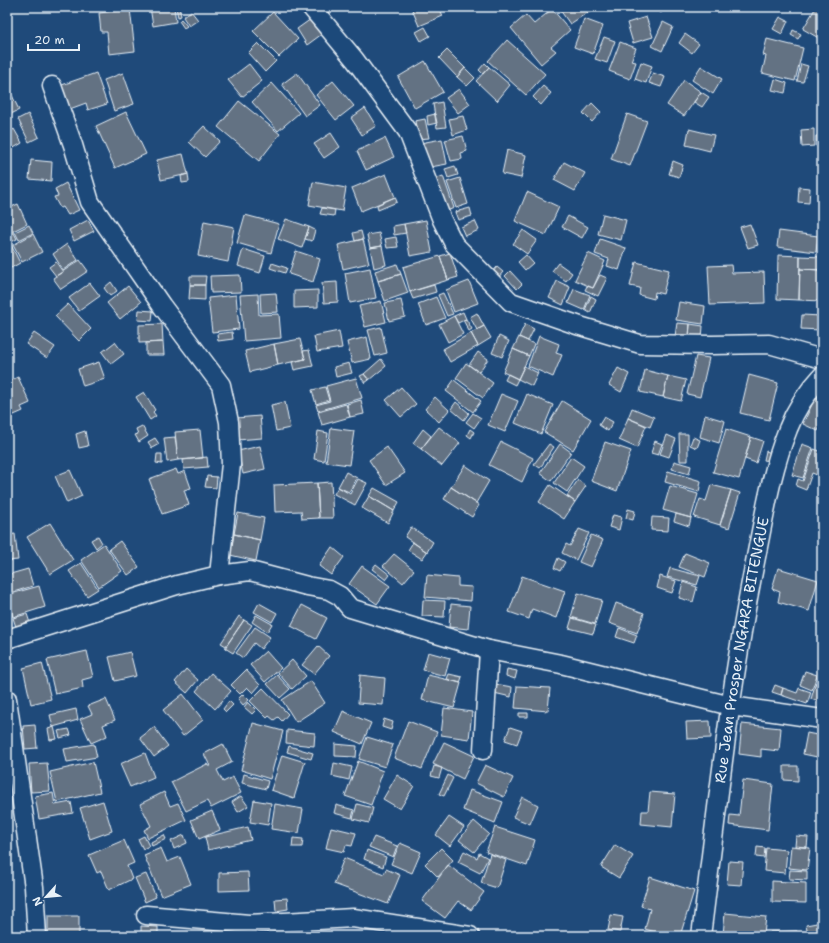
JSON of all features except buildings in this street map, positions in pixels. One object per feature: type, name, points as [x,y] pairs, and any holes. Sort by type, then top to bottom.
[{"type":"street","points":[[311,7],[355,60],[408,132],[442,220],[454,244],[511,302],[580,326],[640,344],[712,346],[769,344],[822,359]]},
{"type":"street","points":[[52,86],[73,145],[90,202],[162,306],[221,385],[229,422],[231,464],[219,575]]},
{"type":"street","name":"Rue Jean Prosper NGARA BITENGUE","points":[[701,936],[742,626],[759,546],[783,442],[795,414],[822,376]]},
{"type":"street","points":[[7,640],[177,585],[219,575],[250,571],[306,586],[329,590],[340,596],[350,608],[488,650],[561,664],[731,706],[822,719]]},
{"type":"street","points":[[483,750],[488,650]]},
{"type":"street","points":[[7,699],[34,887],[37,936]]},
{"type":"street","points":[[146,915],[249,924],[353,918],[470,936]]}]
